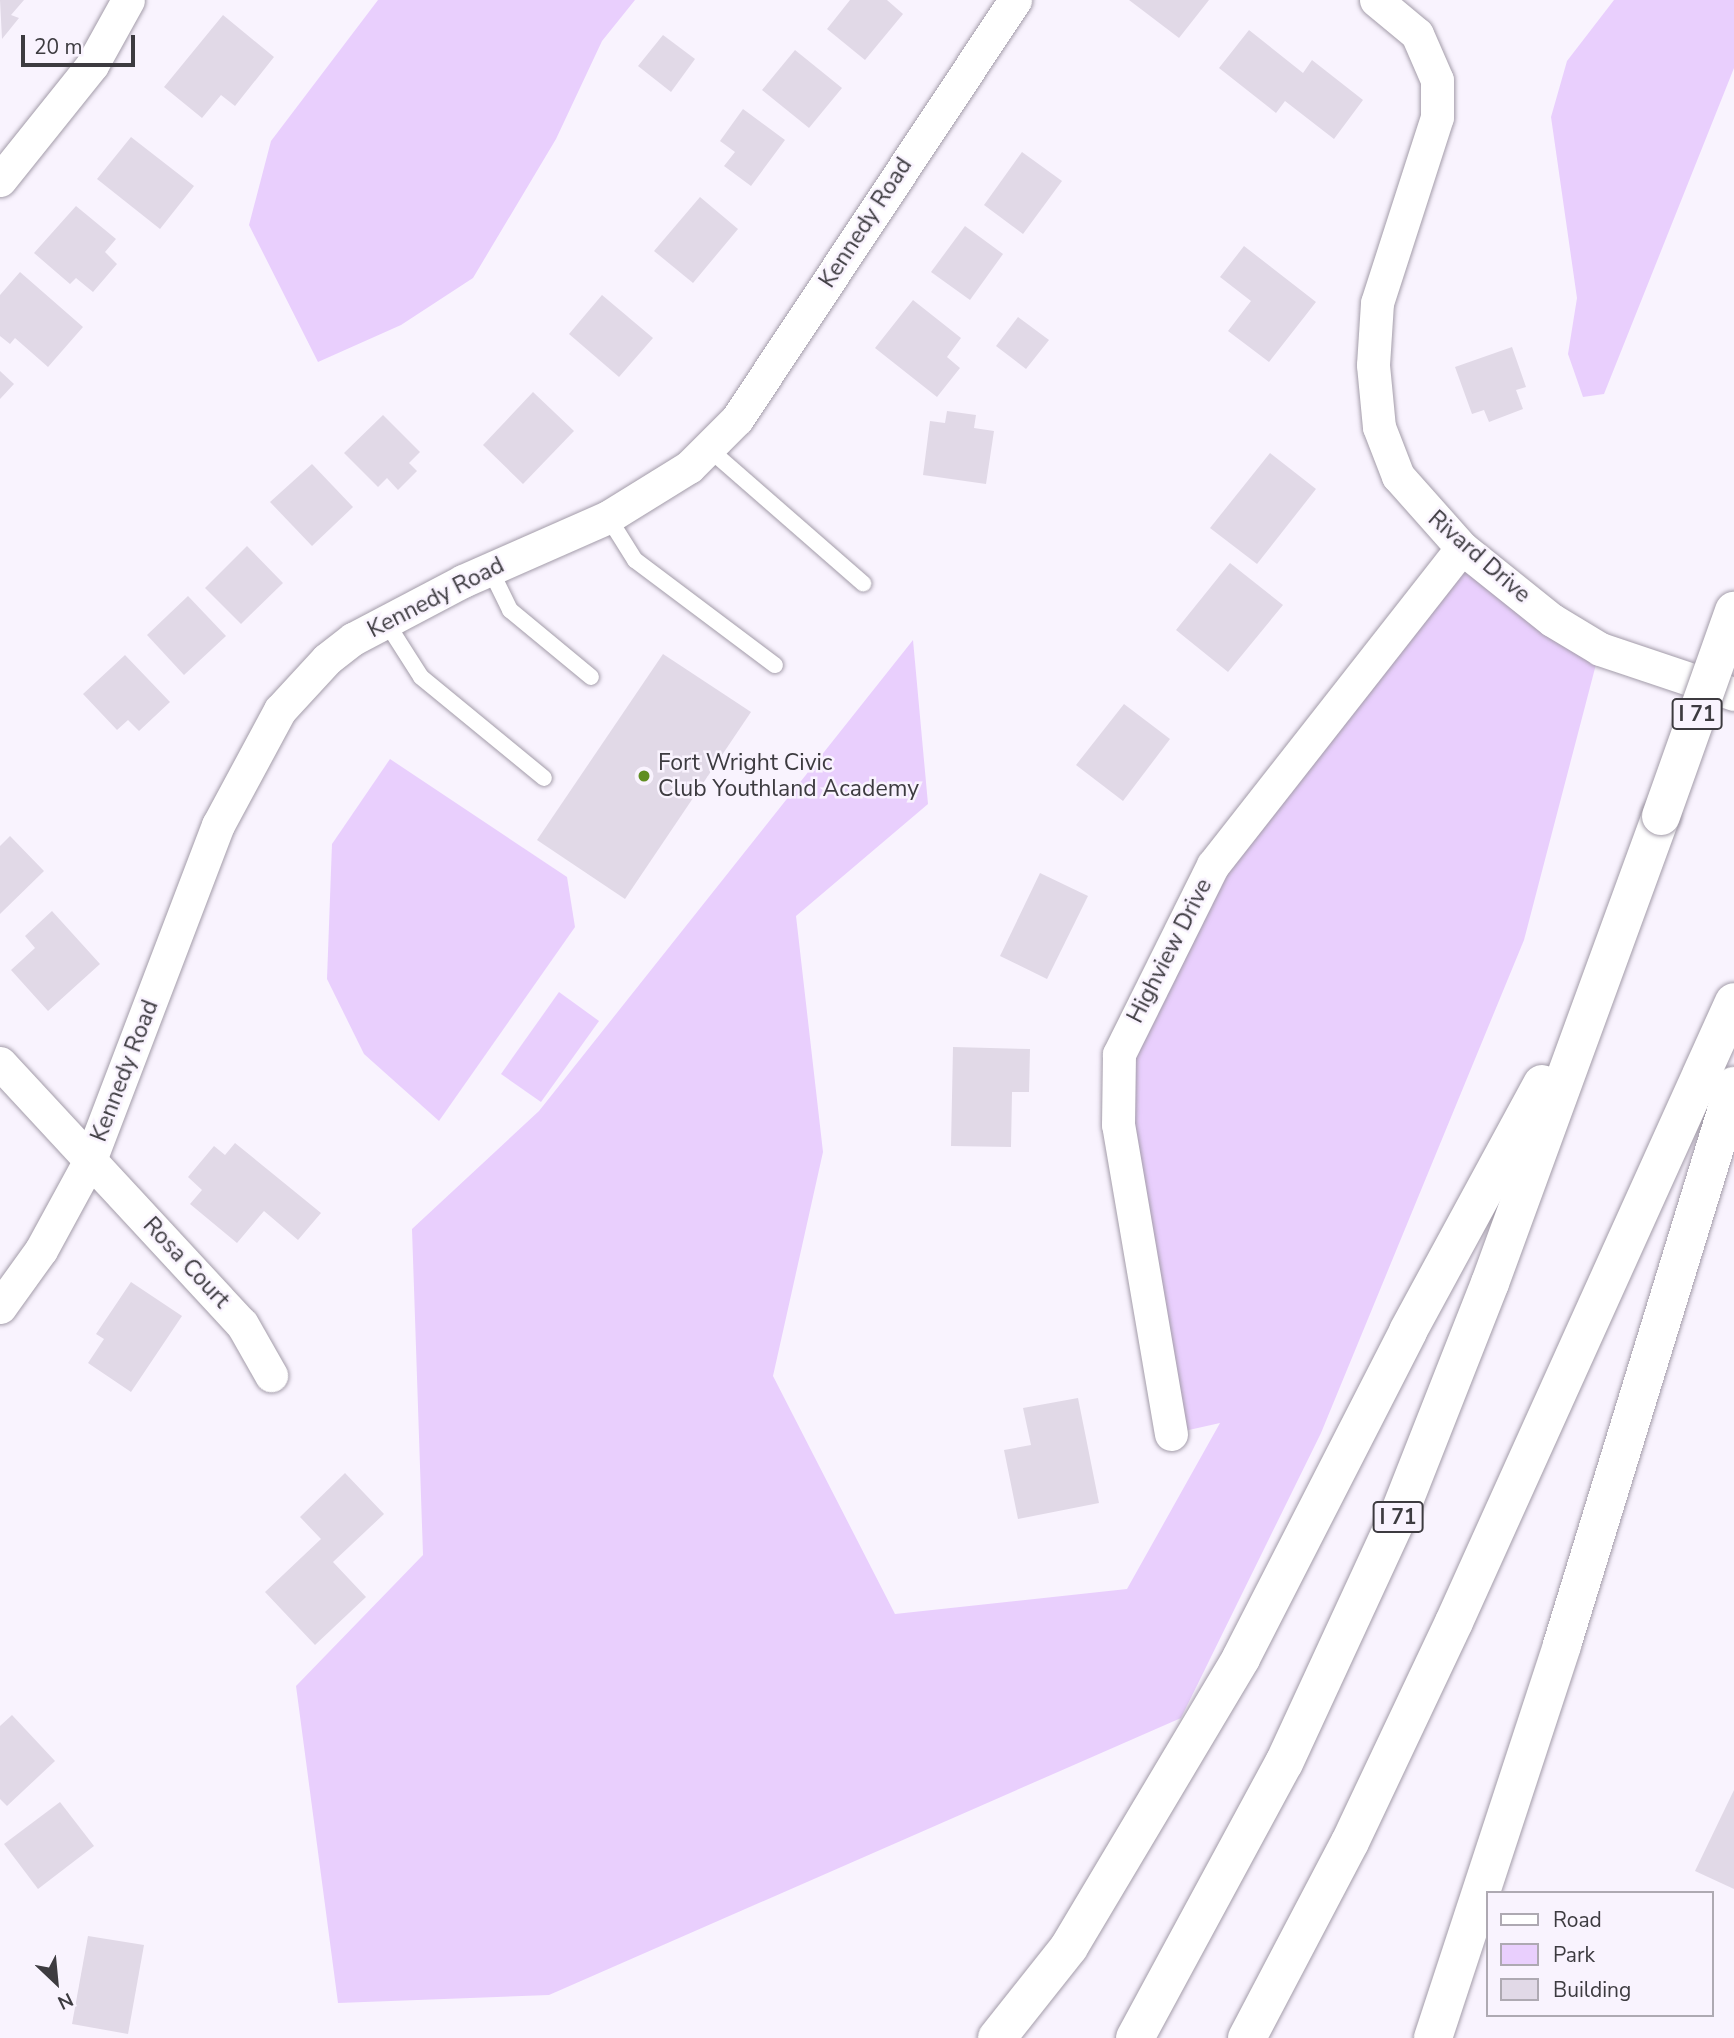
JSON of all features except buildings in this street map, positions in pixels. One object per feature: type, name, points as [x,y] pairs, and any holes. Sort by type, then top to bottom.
[{"type":"highway","name":"I 71","points":[[1135,2038],[1284,1763],[1397,1519],[1604,971],[1734,611]]},
{"type":"highway","points":[[997,2038],[1069,1947],[1234,1670],[1408,1331],[1604,971]]},
{"type":"highway","points":[[1247,2038],[1350,1842],[1454,1622],[1734,1002]]},
{"type":"highway","points":[[1433,2038],[1562,1645],[1734,1086]]},
{"type":"street","points":[[0,180],[92,65],[128,0]]},
{"type":"street","name":"Kennedy Road","points":[[0,1307],[41,1250],[90,1160],[218,825],[280,710],[327,659],[386,622],[490,569],[608,517],[688,467],[708,448],[737,419],[1015,0]]},
{"type":"street","name":"Rivard Drive","points":[[1376,0],[1417,34],[1437,80],[1437,117],[1377,303],[1373,365],[1379,426],[1398,476],[1462,548],[1552,620],[1600,649],[1734,694]]},
{"type":"street","name":"Highview Drive","points":[[1171,1434],[1118,1125],[1119,1055],[1213,865],[1462,548]]},
{"type":"street","name":"Rosa Court","points":[[0,1063],[243,1324],[271,1375]]},
{"type":"lane","points":[[708,448],[863,583]]},
{"type":"lane","points":[[608,517],[635,560],[775,665]]},
{"type":"lane","points":[[490,569],[510,610],[591,677]]},
{"type":"lane","points":[[386,622],[421,677],[544,778]]},
{"type":"green space","points":[[378,0],[635,0],[602,41],[556,139],[473,278],[401,325],[318,362],[249,225],[271,141]]},
{"type":"green space","points":[[1614,0],[1734,0],[1734,68],[1604,394],[1583,397],[1568,354],[1577,298],[1551,117],[1567,61]]},
{"type":"green space","points":[[1462,548],[1600,649],[1524,940],[1321,1433],[1181,1718],[549,1995],[338,2003],[296,1686],[423,1555],[412,1229],[539,1111],[913,640],[928,804],[796,916],[823,1152],[773,1376],[895,1614],[1127,1589],[1220,1423],[1171,1434],[1118,1125],[1154,975]]},
{"type":"green space","points":[[390,759],[567,877],[575,927],[439,1121],[364,1054],[327,979],[332,844]]},
{"type":"green space","points":[[559,992],[599,1021],[541,1102],[501,1074]]},
{"type":"place","name":"Fort Wright Civic Club Youthland Academy","points":[[644,776]]}]
